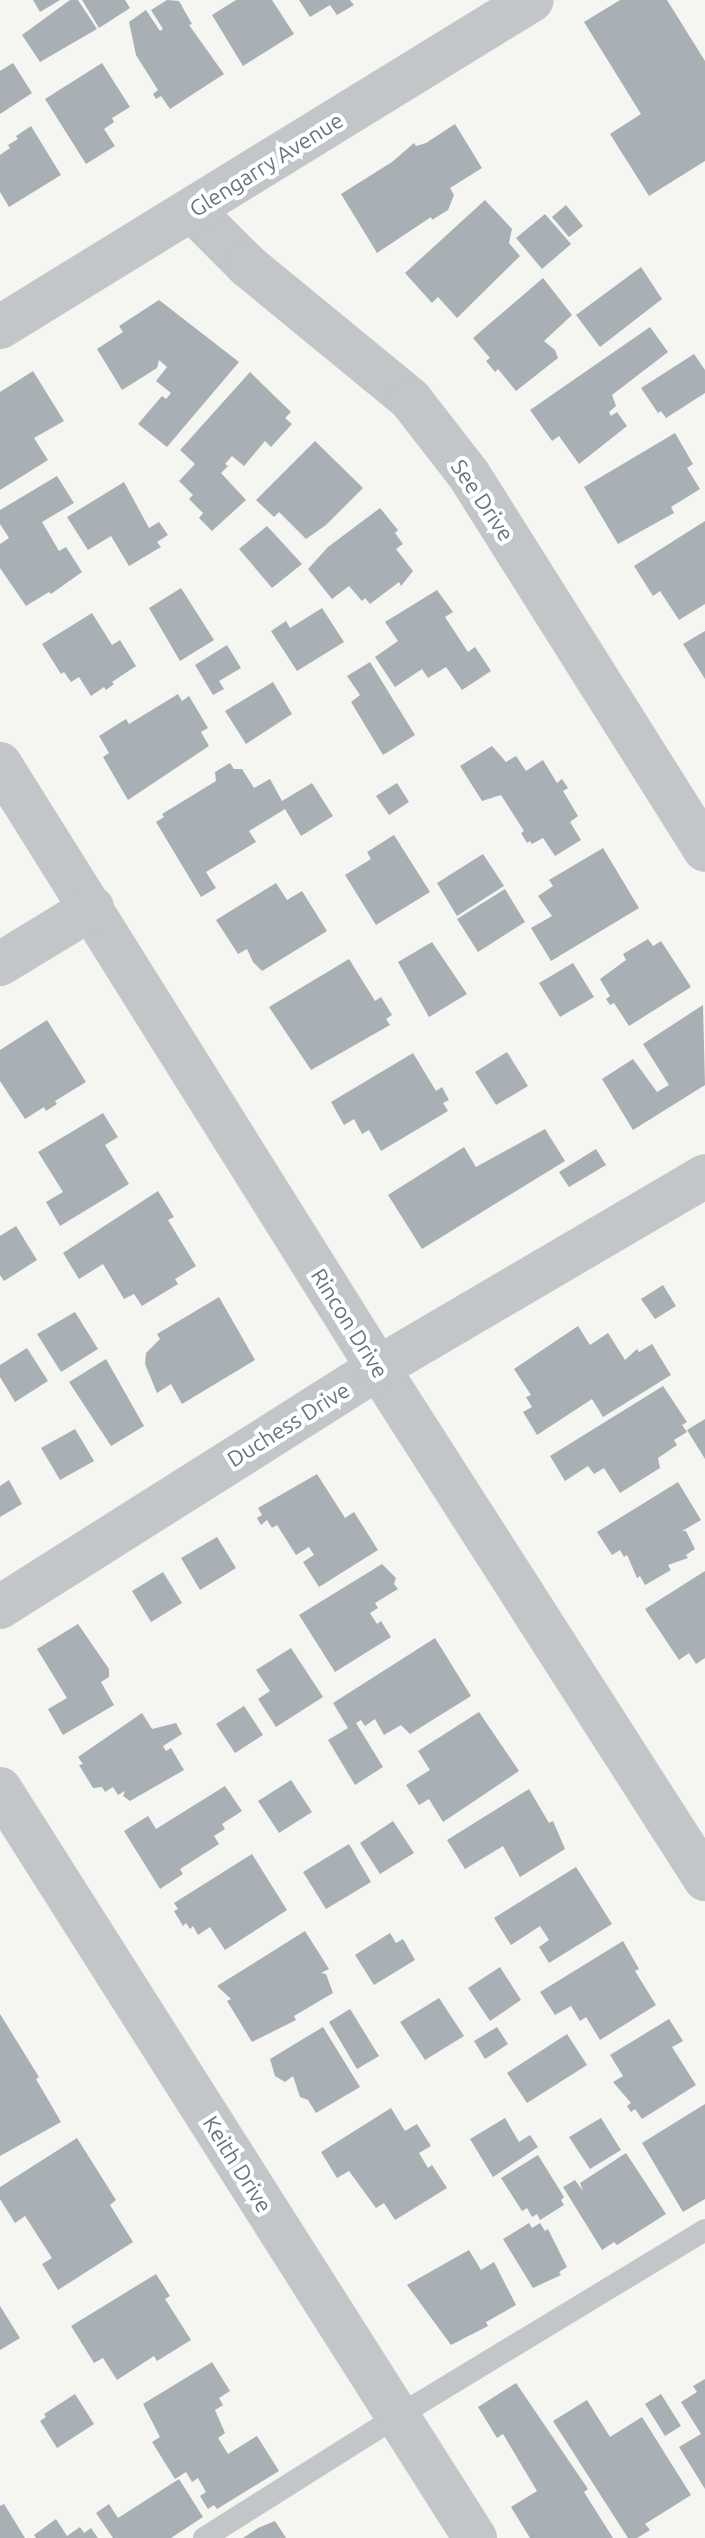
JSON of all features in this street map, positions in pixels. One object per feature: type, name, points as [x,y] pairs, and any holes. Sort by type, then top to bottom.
[{"type":"street","name":"Glengarry Avenue","points":[[0,327],[192,210],[471,16],[532,0]]},
{"type":"street","name":"See Drive","points":[[192,210],[248,266],[410,399],[469,475],[705,850]]},
{"type":"street","name":"Rincon Drive","points":[[0,764],[378,1368],[705,1879]]},
{"type":"street","points":[[0,964],[92,908]]},
{"type":"street","name":"Duchess Drive","points":[[0,1607],[378,1368],[705,1176]]},
{"type":"street","name":"Keith Drive","points":[[0,1789],[475,2538]]},
{"type":"lane","points":[[204,2538],[705,2230]]},
{"type":"building","points":[[33,0],[60,0],[40,12]]},
{"type":"building","points":[[70,0],[78,0],[97,29],[40,62],[22,35]]},
{"type":"building","points":[[82,0],[125,0],[130,8],[99,28]]},
{"type":"building","points":[[167,0],[179,1],[192,24],[189,25],[224,74],[170,109],[161,96],[156,99],[153,94],[158,90],[136,55],[129,22],[146,10],[160,31],[163,29],[151,10]]},
{"type":"building","points":[[236,0],[272,0],[294,34],[243,66],[212,15]]},
{"type":"building","points":[[299,0],[350,0],[354,5],[337,15],[330,5],[310,17]]},
{"type":"building","points":[[620,0],[667,0],[705,61],[705,161],[649,196],[610,134],[641,114],[584,22]]},
{"type":"building","points":[[13,63],[32,93],[0,114],[0,71]]},
{"type":"building","points":[[102,63],[130,107],[112,118],[114,122],[104,129],[115,146],[86,164],[45,99]]},
{"type":"building","points":[[455,124],[482,168],[450,188],[454,195],[448,210],[432,220],[431,217],[377,253],[341,194],[392,162],[414,143],[416,146],[426,143]]},
{"type":"building","points":[[31,126],[61,175],[9,207],[0,192],[0,155],[18,139],[16,136]]},
{"type":"building","points":[[485,200],[512,229],[509,243],[520,256],[457,318],[438,297],[432,303],[405,273]]},
{"type":"building","points":[[566,205],[583,226],[569,237],[552,217]]},
{"type":"building","points":[[545,214],[571,244],[542,269],[516,238]]},
{"type":"building","points":[[641,267],[662,299],[600,347],[576,315]]},
{"type":"building","points":[[543,278],[572,315],[544,341],[555,350],[558,358],[516,391],[498,369],[495,372],[486,361],[490,358],[473,338]]},
{"type":"building","points":[[159,300],[239,362],[167,447],[138,424],[162,396],[166,399],[171,393],[156,381],[167,367],[159,360],[157,368],[122,390],[97,349],[123,332],[119,326]]},
{"type":"building","points":[[650,327],[668,352],[612,395],[616,406],[609,412],[611,416],[617,412],[627,426],[579,464],[559,436],[552,441],[530,410]]},
{"type":"building","points":[[694,354],[705,370],[705,393],[666,418],[661,411],[658,413],[641,388]]},
{"type":"building","points":[[33,371],[64,421],[34,438],[48,460],[0,490],[0,392]]},
{"type":"building","points":[[250,372],[291,412],[285,418],[292,424],[271,447],[265,441],[244,466],[232,456],[225,464],[228,466],[221,473],[246,500],[212,531],[199,518],[203,513],[189,499],[193,495],[179,481],[195,464],[180,450]]},
{"type":"building","points":[[675,433],[693,464],[687,468],[700,489],[671,507],[674,513],[618,544],[584,487]]},
{"type":"building","points":[[315,441],[363,488],[326,525],[306,539],[279,512],[274,517],[256,500]]},
{"type":"building","points":[[57,476],[74,503],[42,522],[59,551],[66,547],[82,572],[51,594],[49,592],[26,606],[0,568],[0,544],[9,538],[0,524],[0,510]]},
{"type":"building","points":[[124,482],[149,528],[159,522],[168,535],[157,542],[161,547],[129,566],[111,536],[88,550],[67,517]]},
{"type":"building","points":[[380,508],[398,530],[395,533],[403,544],[396,549],[413,571],[401,586],[399,582],[370,604],[365,598],[362,601],[349,586],[332,599],[308,569],[328,547]]},
{"type":"building","points":[[705,521],[705,604],[679,620],[660,591],[653,596],[634,566]]},
{"type":"building","points":[[267,526],[302,564],[272,588],[239,549]]},
{"type":"building","points":[[181,588],[214,640],[180,661],[149,608]]},
{"type":"building","points":[[437,590],[453,612],[445,617],[468,652],[475,647],[491,671],[462,690],[446,667],[428,678],[422,669],[395,687],[375,657],[398,641],[385,622]]},
{"type":"building","points":[[322,608],[344,642],[297,671],[271,631],[286,621],[290,628]]},
{"type":"building","points":[[92,613],[112,645],[120,640],[136,666],[112,682],[114,684],[106,690],[104,687],[91,696],[79,677],[71,682],[64,672],[61,674],[42,644]]},
{"type":"building","points":[[705,631],[705,679],[683,644]]},
{"type":"building","points":[[227,645],[241,668],[219,681],[224,689],[213,695],[195,665]]},
{"type":"building","points":[[370,662],[415,735],[383,755],[351,702],[360,695],[347,676]]},
{"type":"building","points":[[273,682],[292,714],[246,744],[225,711]]},
{"type":"building","points":[[178,694],[182,701],[189,696],[208,728],[201,732],[209,746],[128,800],[103,757],[109,753],[99,736],[126,719],[129,724]]},
{"type":"building","points":[[492,746],[506,762],[516,756],[526,771],[543,760],[557,783],[562,779],[568,788],[563,791],[578,816],[570,822],[581,840],[555,856],[543,838],[532,844],[530,841],[527,843],[521,833],[524,831],[501,795],[482,801],[460,766]]},
{"type":"building","points":[[230,763],[234,769],[242,769],[254,788],[270,779],[282,801],[312,783],[333,816],[301,836],[285,809],[249,831],[256,842],[206,872],[216,888],[201,897],[156,822],[164,817],[162,814],[216,781],[215,772]]},
{"type":"building","points":[[397,783],[409,802],[389,815],[376,796]]},
{"type":"building","points":[[394,835],[430,892],[376,925],[345,875],[371,859],[367,852]]},
{"type":"building","points":[[603,848],[639,908],[551,961],[531,928],[552,916],[538,896],[553,886],[549,880]]},
{"type":"building","points":[[483,854],[504,886],[457,916],[437,883]]},
{"type":"building","points":[[276,883],[287,900],[302,891],[327,931],[262,971],[247,949],[238,954],[216,920]]},
{"type":"building","points":[[505,889],[525,922],[478,952],[457,919]]},
{"type":"building","points":[[648,939],[653,946],[661,941],[691,987],[629,1026],[614,1003],[610,1005],[606,999],[610,996],[600,979],[626,960],[623,954]]},
{"type":"building","points":[[432,942],[467,994],[429,1017],[398,962]]},
{"type":"building","points":[[349,959],[375,1001],[381,997],[392,1015],[386,1019],[390,1025],[311,1070],[269,1007]]},
{"type":"building","points":[[573,963],[594,997],[560,1017],[539,983]]},
{"type":"building","points":[[703,1005],[705,1085],[633,1130],[602,1079],[633,1059],[657,1092],[669,1085],[643,1044]]},
{"type":"building","points":[[47,1020],[86,1082],[55,1101],[57,1104],[46,1111],[44,1107],[25,1119],[0,1081],[0,1050]]},
{"type":"building","points":[[507,1052],[528,1086],[496,1105],[475,1072]]},
{"type":"building","points":[[413,1053],[436,1091],[442,1087],[449,1100],[443,1103],[448,1111],[381,1151],[369,1130],[362,1134],[354,1119],[344,1125],[331,1102]]},
{"type":"building","points":[[103,1113],[118,1137],[105,1145],[129,1184],[60,1226],[46,1202],[63,1192],[38,1152]]},
{"type":"building","points":[[545,1129],[565,1161],[422,1249],[388,1195],[464,1147],[476,1167]]},
{"type":"building","points":[[596,1149],[606,1165],[569,1187],[559,1172]]},
{"type":"building","points":[[158,1191],[174,1217],[168,1220],[196,1266],[175,1279],[178,1284],[142,1306],[134,1294],[124,1299],[103,1264],[79,1279],[63,1253]]},
{"type":"building","points":[[16,1226],[37,1260],[4,1281],[0,1275],[0,1236]]},
{"type":"building","points":[[663,1285],[676,1306],[655,1319],[641,1299]]},
{"type":"building","points":[[219,1297],[255,1360],[182,1404],[171,1384],[157,1393],[145,1364],[146,1353],[160,1339],[157,1334]]},
{"type":"building","points":[[75,1312],[98,1349],[61,1372],[37,1334]]},
{"type":"building","points":[[578,1326],[590,1345],[608,1333],[625,1360],[637,1349],[639,1352],[652,1344],[671,1375],[603,1417],[592,1399],[537,1435],[523,1412],[532,1407],[526,1397],[531,1395],[514,1369]]},
{"type":"building","points":[[27,1348],[48,1381],[15,1402],[0,1377],[0,1365]]},
{"type":"building","points":[[106,1359],[144,1426],[111,1446],[69,1382]]},
{"type":"building","points":[[663,1386],[687,1422],[682,1425],[687,1432],[674,1440],[677,1445],[658,1458],[660,1468],[620,1493],[604,1468],[594,1474],[588,1466],[565,1481],[550,1456]]},
{"type":"building","points":[[705,1419],[705,1459],[687,1430]]},
{"type":"building","points":[[75,1429],[94,1461],[60,1480],[41,1448]]},
{"type":"building","points":[[317,1474],[345,1518],[354,1512],[378,1550],[319,1587],[303,1562],[314,1555],[309,1547],[296,1555],[277,1525],[272,1528],[267,1520],[261,1525],[257,1518],[262,1515],[258,1508]]},
{"type":"building","points":[[9,1480],[22,1504],[0,1517],[0,1486]]},
{"type":"building","points":[[678,1482],[701,1520],[682,1531],[686,1531],[695,1549],[686,1555],[688,1558],[668,1565],[671,1570],[645,1585],[640,1576],[637,1578],[627,1555],[624,1557],[620,1550],[612,1555],[597,1532]]},
{"type":"building","points":[[217,1537],[236,1568],[200,1590],[181,1558]]},
{"type":"building","points":[[382,1564],[396,1578],[394,1584],[398,1589],[375,1603],[378,1608],[370,1613],[377,1624],[381,1621],[391,1637],[335,1672],[299,1615]]},
{"type":"building","points":[[705,1571],[705,1658],[696,1664],[689,1653],[679,1660],[645,1609]]},
{"type":"building","points":[[163,1572],[182,1603],[151,1622],[132,1591]]},
{"type":"building","points":[[78,1624],[109,1669],[109,1677],[101,1682],[114,1705],[63,1735],[48,1709],[67,1698],[37,1649]]},
{"type":"building","points":[[435,1638],[471,1696],[410,1734],[401,1725],[384,1735],[375,1719],[365,1726],[361,1720],[356,1723],[383,1767],[355,1785],[328,1740],[348,1728],[333,1703]]},
{"type":"building","points":[[291,1648],[323,1697],[276,1727],[258,1699],[270,1691],[256,1670]]},
{"type":"building","points":[[244,1706],[263,1735],[235,1753],[216,1724]]},
{"type":"building","points":[[479,1712],[519,1771],[443,1822],[429,1799],[419,1805],[406,1785],[430,1770],[418,1751]]},
{"type":"building","points":[[142,1713],[152,1729],[176,1723],[182,1734],[163,1746],[166,1751],[171,1748],[184,1770],[130,1801],[123,1796],[125,1791],[118,1795],[113,1787],[105,1792],[102,1787],[93,1788],[79,1765],[83,1764],[78,1757]]},
{"type":"building","points":[[291,1780],[312,1812],[279,1833],[258,1801]]},
{"type":"building","points":[[225,1786],[242,1811],[222,1824],[225,1829],[214,1836],[219,1844],[180,1869],[183,1874],[160,1889],[124,1831],[148,1816],[156,1829]]},
{"type":"building","points":[[529,1789],[549,1823],[553,1821],[565,1849],[520,1877],[503,1846],[465,1869],[447,1840]]},
{"type":"building","points":[[393,1821],[414,1853],[380,1874],[360,1843]]},
{"type":"building","points":[[349,1844],[371,1882],[326,1909],[303,1872]]},
{"type":"building","points":[[252,1854],[287,1910],[225,1950],[210,1927],[198,1935],[193,1926],[190,1929],[186,1923],[183,1926],[174,1911],[178,1909],[174,1903]]},
{"type":"building","points":[[576,1867],[612,1924],[549,1963],[539,1947],[549,1940],[540,1926],[511,1945],[494,1918]]},
{"type":"building","points":[[305,1931],[329,1969],[321,1973],[326,1974],[333,1993],[294,2016],[296,2020],[252,2042],[227,2001],[231,1999],[217,1986]]},
{"type":"building","points":[[390,1933],[396,1943],[403,1939],[415,1960],[374,1985],[355,1955]]},
{"type":"building","points":[[623,1941],[639,1969],[635,1971],[656,2005],[600,2040],[586,2017],[580,2021],[571,2006],[555,2015],[540,1992]]},
{"type":"building","points":[[500,1967],[521,2000],[490,2021],[468,1988]]},
{"type":"building","points":[[439,1998],[464,2036],[425,2060],[400,2022]]},
{"type":"building","points":[[350,2009],[379,2056],[357,2069],[329,2022]]},
{"type":"building","points":[[0,2014],[39,2077],[36,2079],[61,2122],[0,2156]]},
{"type":"building","points":[[669,2019],[683,2041],[672,2047],[696,2085],[642,2119],[635,2109],[631,2112],[627,2106],[631,2103],[613,2082],[623,2076],[610,2055]]},
{"type":"building","points":[[323,2027],[360,2087],[316,2113],[308,2100],[300,2097],[293,2076],[285,2082],[275,2076],[270,2059]]},
{"type":"building","points":[[497,2027],[508,2044],[485,2059],[474,2041]]},
{"type":"building","points":[[567,2034],[587,2065],[527,2103],[507,2073]]},
{"type":"building","points":[[705,2104],[705,2199],[683,2212],[642,2143]]},
{"type":"building","points":[[391,2108],[405,2131],[417,2124],[431,2146],[419,2153],[428,2168],[432,2165],[447,2188],[395,2220],[384,2203],[376,2208],[349,2171],[337,2178],[321,2152]]},
{"type":"building","points":[[505,2118],[519,2142],[530,2135],[538,2147],[493,2177],[470,2139]]},
{"type":"building","points":[[601,2118],[621,2150],[590,2169],[569,2137]]},
{"type":"building","points":[[77,2138],[116,2200],[110,2205],[133,2242],[58,2290],[42,2264],[52,2258],[25,2216],[15,2223],[0,2199],[0,2187]]},
{"type":"building","points":[[626,2153],[666,2214],[617,2245],[614,2242],[602,2250],[563,2187],[575,2180],[583,2191],[580,2183]]},
{"type":"building","points":[[538,2155],[564,2197],[561,2200],[564,2205],[540,2220],[537,2214],[532,2217],[527,2208],[522,2211],[501,2178]]},
{"type":"building","points":[[529,2223],[532,2228],[540,2223],[545,2231],[548,2229],[567,2267],[559,2272],[561,2275],[533,2288],[503,2239]]},
{"type":"building","points":[[469,2250],[481,2270],[494,2262],[516,2305],[486,2322],[488,2326],[451,2345],[407,2285]]},
{"type":"building","points":[[156,2274],[170,2296],[165,2299],[191,2340],[157,2361],[154,2356],[117,2380],[103,2358],[94,2363],[71,2326]]},
{"type":"building","points":[[0,2306],[20,2338],[0,2350]]},
{"type":"building","points":[[212,2362],[230,2391],[219,2398],[223,2405],[215,2410],[225,2433],[218,2438],[228,2454],[257,2436],[279,2471],[217,2509],[214,2505],[208,2509],[200,2496],[206,2492],[198,2478],[192,2482],[186,2472],[175,2479],[152,2442],[160,2437],[143,2404]]},
{"type":"building","points":[[705,2379],[705,2489],[679,2447],[701,2434],[681,2402],[697,2392],[693,2386]]},
{"type":"building","points":[[516,2383],[588,2489],[584,2492],[613,2538],[530,2538],[511,2507],[537,2491],[503,2434],[497,2438],[478,2407]]},
{"type":"building","points":[[75,2394],[94,2424],[57,2448],[40,2421],[46,2417],[44,2414]]},
{"type":"building","points":[[661,2394],[681,2426],[665,2436],[645,2404]]},
{"type":"building","points":[[587,2400],[610,2437],[642,2417],[691,2495],[645,2524],[650,2530],[637,2538],[628,2538],[553,2421]]},
{"type":"building","points":[[179,2479],[203,2517],[171,2538],[113,2538],[96,2513],[109,2504],[118,2518]]},
{"type":"building","points":[[4,2504],[25,2538],[0,2538],[0,2506]]},
{"type":"building","points":[[56,2519],[67,2536],[80,2527],[84,2533],[91,2528],[98,2538],[36,2538],[34,2535]]},
{"type":"building","points":[[275,2521],[286,2538],[243,2538],[258,2528]]}]
